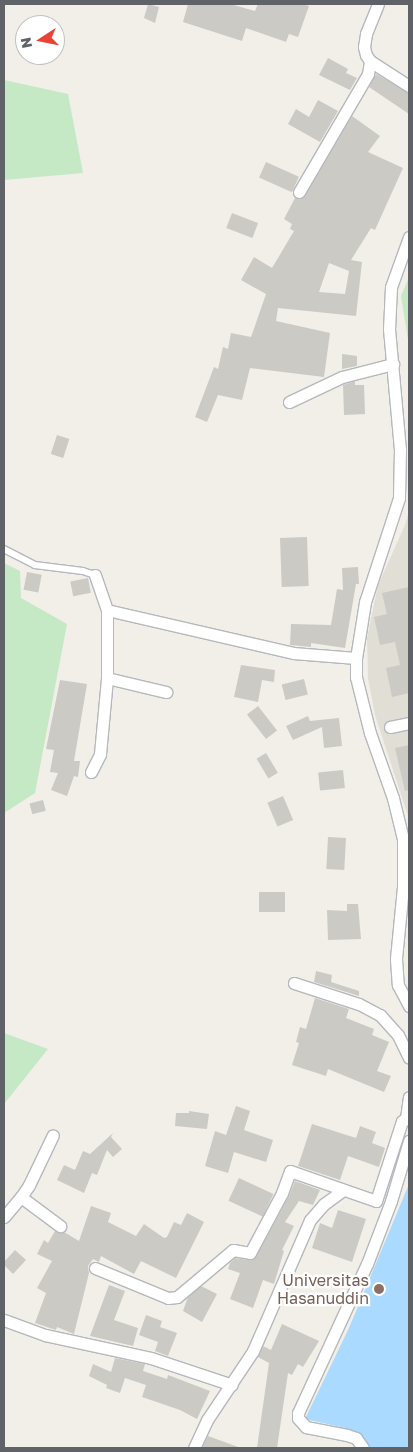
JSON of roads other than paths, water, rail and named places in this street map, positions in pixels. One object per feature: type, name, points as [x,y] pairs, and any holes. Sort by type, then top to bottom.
[{"type":"street","points":[[378,4],[366,34],[364,47],[370,60],[409,86]]},
{"type":"street","points":[[298,192],[368,74],[370,60]]},
{"type":"street","points":[[409,237],[391,287],[389,329],[400,449],[399,498],[347,656],[356,677],[370,733],[393,798],[403,839],[403,887],[396,959],[398,985],[409,1006]]},
{"type":"street","points":[[289,402],[342,377],[393,364]]},
{"type":"street","points":[[92,772],[100,754],[107,678],[107,610],[95,575]]},
{"type":"street","points":[[107,610],[293,654],[347,656]]},
{"type":"street","points":[[107,678],[166,692]]},
{"type":"street","points":[[390,727],[409,723]]},
{"type":"street","points":[[294,983],[359,1004],[380,1015],[398,1035],[409,1058]]},
{"type":"street","points":[[95,1268],[173,1299],[188,1290],[233,1250],[250,1253],[282,1193],[290,1171],[376,1201],[402,1121],[408,1118],[409,1097]]},
{"type":"street","points":[[4,1217],[29,1185],[53,1135]]},
{"type":"street","points":[[363,1448],[356,1438],[306,1427],[298,1418],[298,1413],[367,1264],[391,1201],[409,1142]]},
{"type":"street","points":[[194,1448],[207,1420],[253,1351],[310,1220],[324,1204],[343,1190]]},
{"type":"street","points":[[21,1197],[60,1226]]},
{"type":"street","points":[[4,1320],[65,1340],[151,1358],[232,1385]]},
{"type":"lane","points":[[4,549],[35,565],[83,571],[95,575]]},
{"type":"water","name":"Universitas Hasanuddin","points":[[409,1184],[409,1448],[369,1448],[360,1435],[345,1428],[305,1419],[349,1328]]},
{"type":"place","name":"Universitas Hasanuddin","points":[[379,1289]]}]
